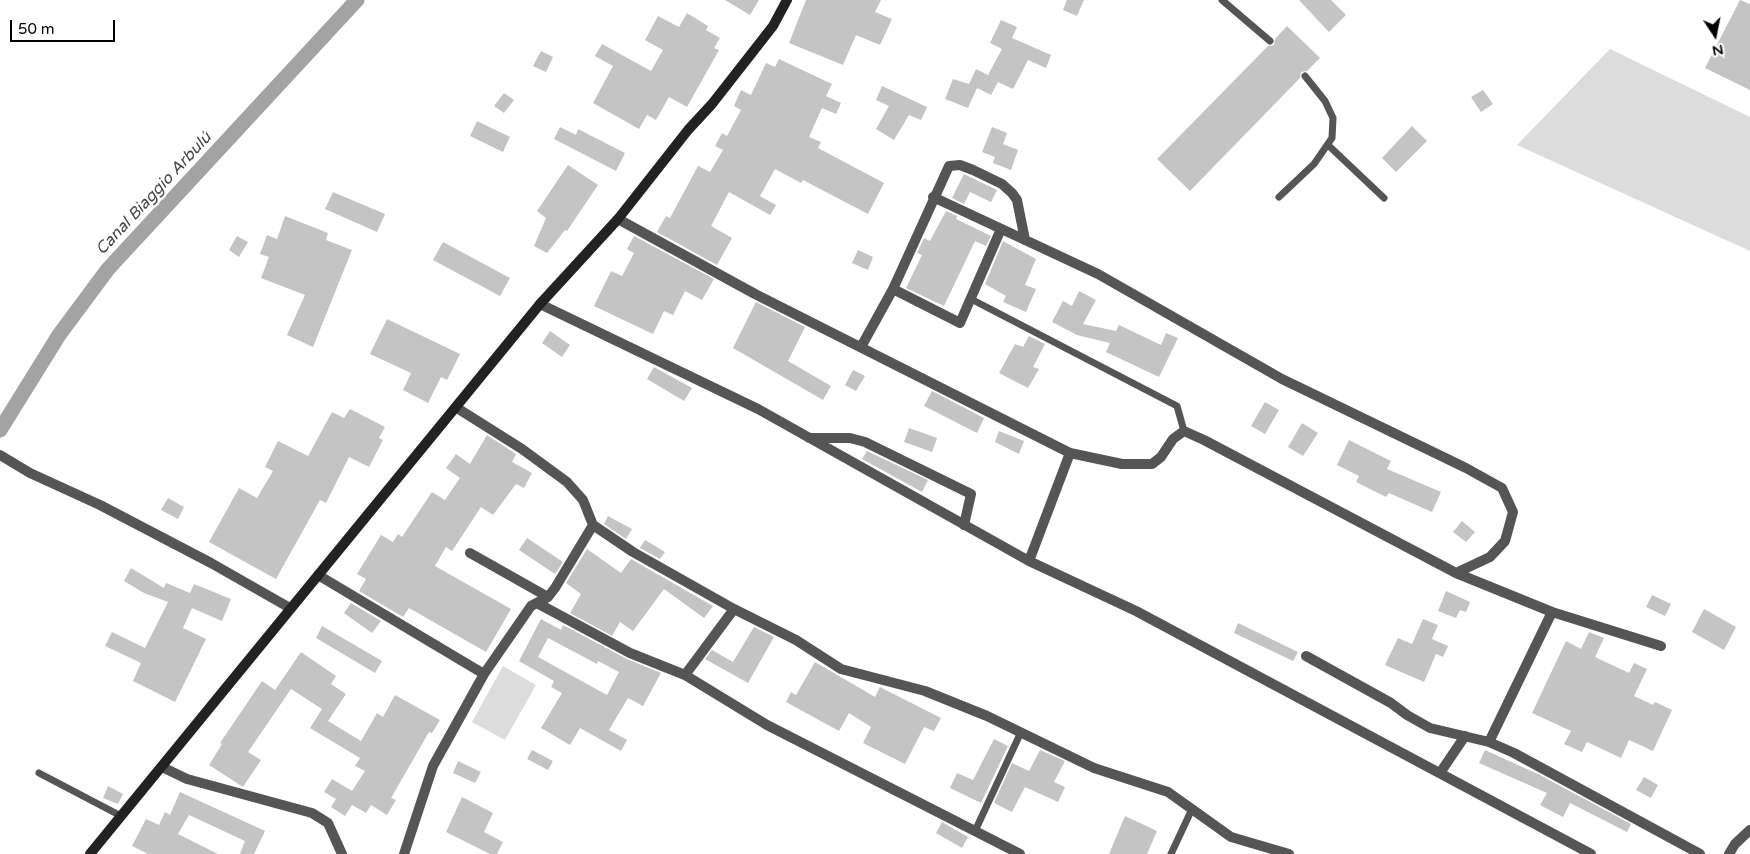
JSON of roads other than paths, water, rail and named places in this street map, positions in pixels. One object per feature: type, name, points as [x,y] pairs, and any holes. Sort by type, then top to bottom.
[{"type":"main road","points":[[90,854],[290,608],[457,408],[540,304],[618,219],[773,26],[787,0]]},
{"type":"street","points":[[861,347],[893,289],[933,197],[949,166],[960,165],[973,170],[1002,184],[1012,193],[1017,200],[1025,240]]},
{"type":"street","points":[[933,197],[1098,274],[1282,379],[1466,468],[1502,488],[1513,512],[1505,541],[1490,557],[1456,573]]},
{"type":"street","points":[[618,219],[755,294],[1070,453],[1122,464],[1152,464],[1161,457],[1172,438],[1184,431],[1456,573],[1552,612],[1661,646]]},
{"type":"street","points":[[893,289],[960,323],[1001,229]]},
{"type":"street","points":[[540,304],[758,409],[1029,561],[1136,611],[1591,854]]},
{"type":"street","points":[[457,408],[522,449],[566,482],[583,500],[593,525],[633,552],[734,609],[796,640],[841,669],[925,691],[987,716],[1094,768],[1168,792],[1231,837],[1289,854]]},
{"type":"street","points":[[808,438],[850,438],[865,442],[971,494],[964,525]]},
{"type":"street","points":[[1029,561],[1070,453]]},
{"type":"street","points":[[0,455],[30,473],[100,505],[211,563],[290,608]]},
{"type":"street","points":[[404,854],[433,766],[484,674],[531,606],[548,597],[593,525]]},
{"type":"street","points":[[470,553],[548,597]]},
{"type":"street","points":[[318,576],[484,674]]},
{"type":"street","points":[[537,603],[630,653],[685,675],[767,725],[1020,854]]},
{"type":"street","points":[[685,675],[734,609]]},
{"type":"street","points":[[1490,742],[1552,612]]},
{"type":"street","points":[[1306,656],[1391,703],[1430,728],[1490,742],[1613,805],[1700,854]]},
{"type":"street","points":[[1440,773],[1465,736]]},
{"type":"street","points":[[162,766],[188,778],[312,813],[328,823],[342,854]]},
{"type":"street","points":[[1729,854],[1734,844],[1750,830]]},
{"type":"lane","points":[[1222,0],[1270,41]]},
{"type":"lane","points":[[1279,197],[1314,164],[1332,138],[1333,118],[1325,101],[1305,76]]},
{"type":"lane","points":[[1328,145],[1384,198]]},
{"type":"lane","points":[[971,299],[1176,406],[1184,431]]},
{"type":"lane","points":[[975,831],[1021,732]]},
{"type":"lane","points":[[39,773],[121,816]]},
{"type":"lane","points":[[1171,854],[1192,809]]},
{"type":"waterway","name":"Canal Biaggio Arbulú","points":[[0,430],[59,335],[108,269],[357,0]]}]
